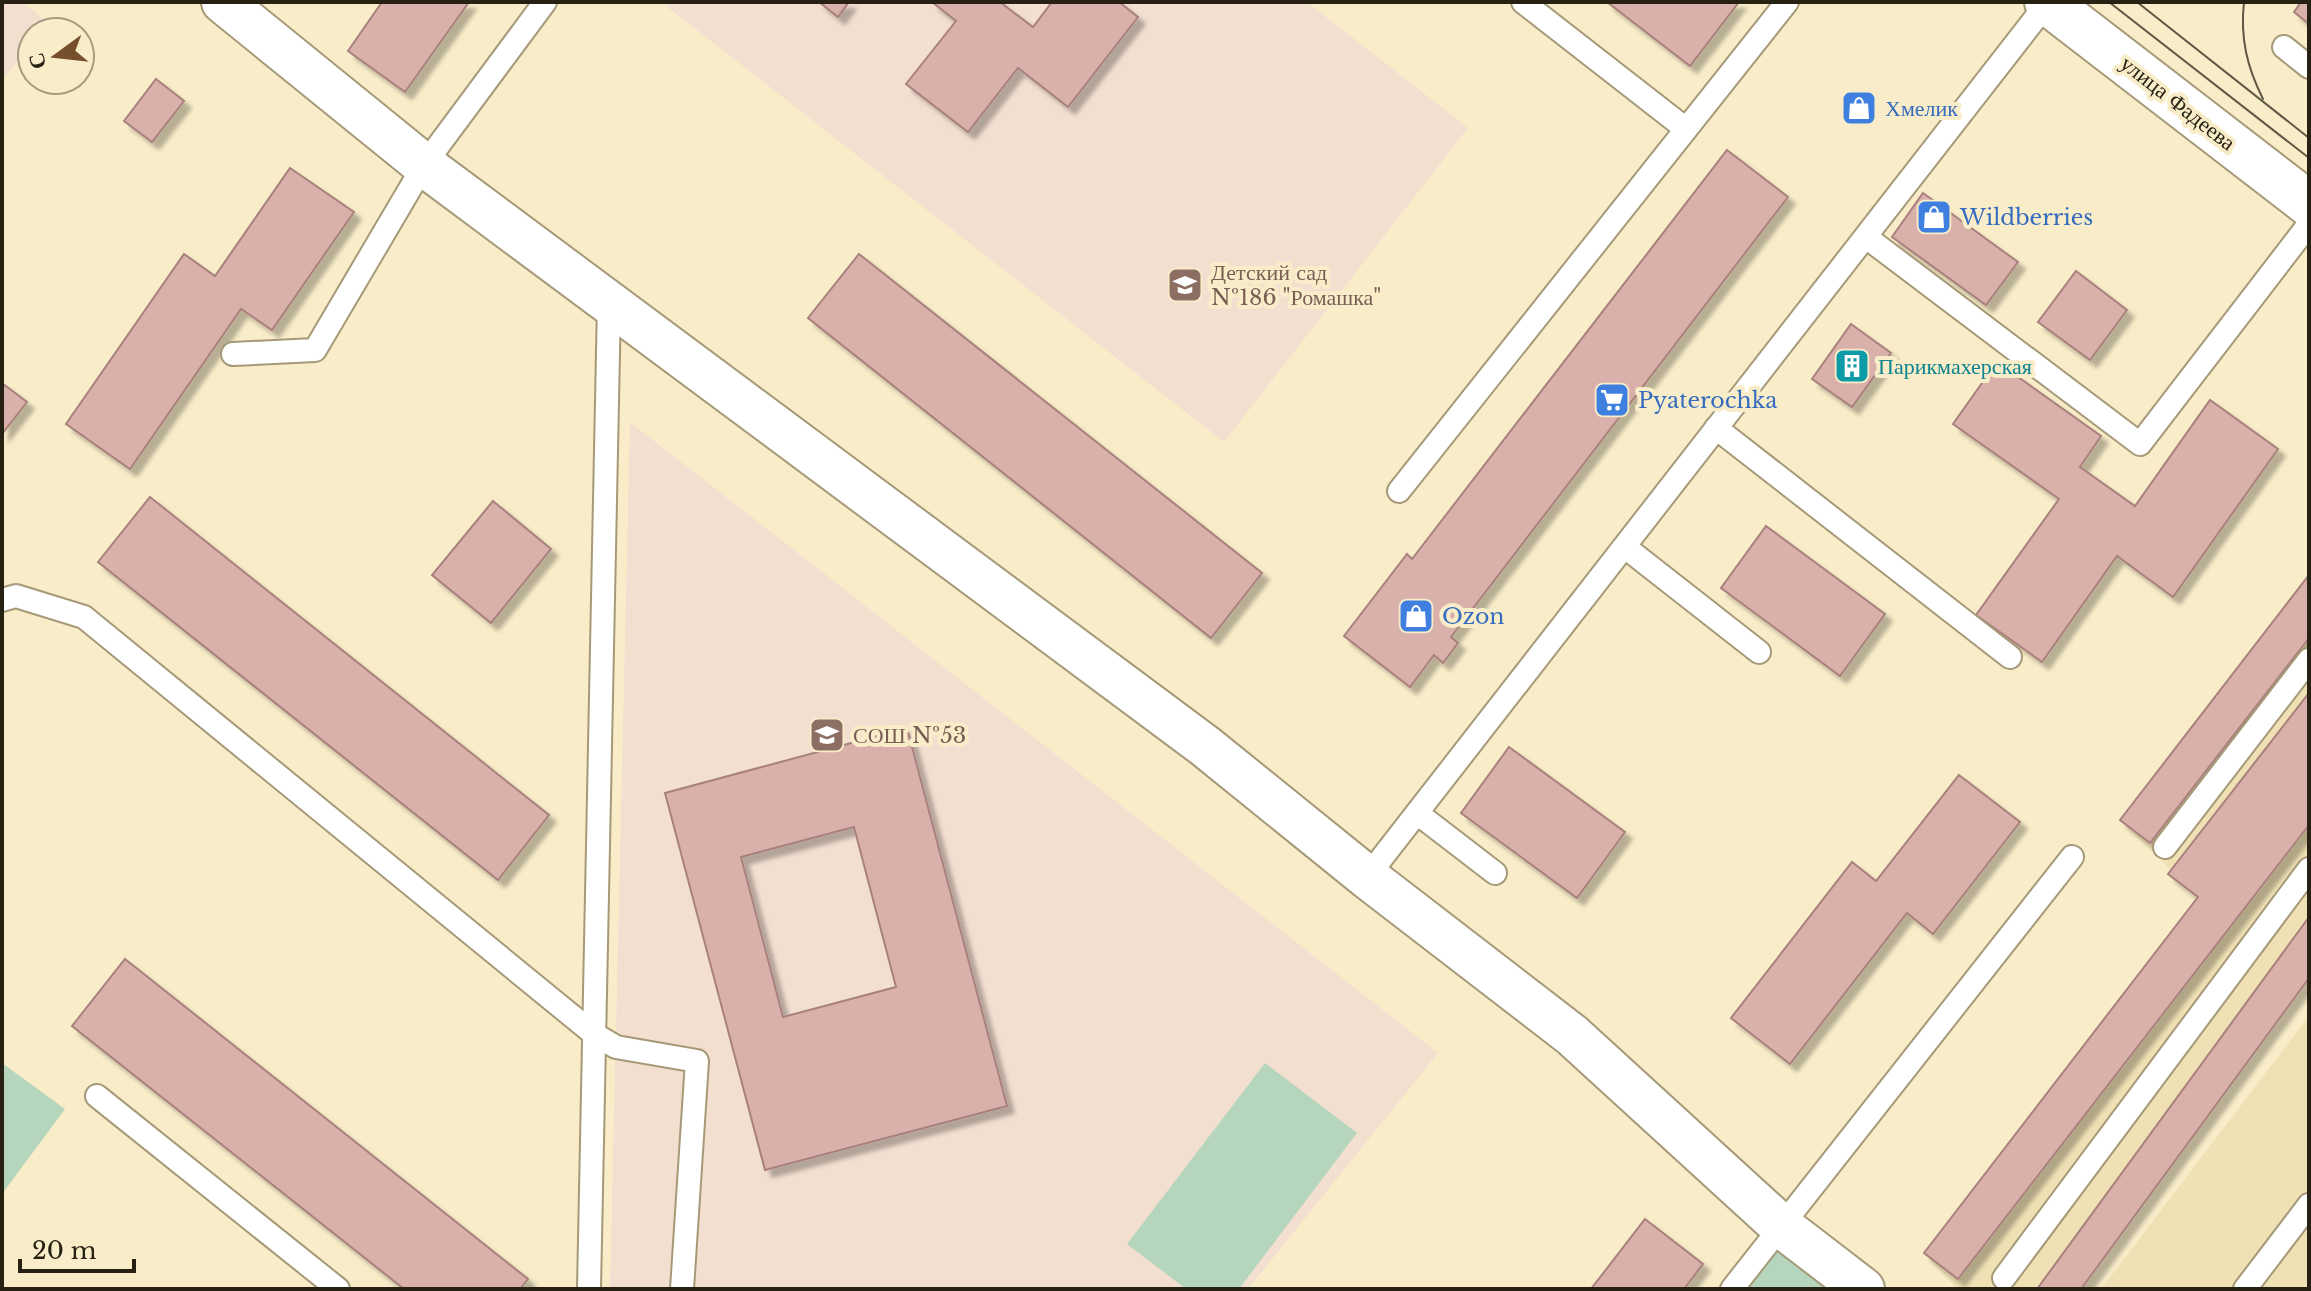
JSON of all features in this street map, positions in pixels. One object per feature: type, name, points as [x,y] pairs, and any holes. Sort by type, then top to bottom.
[{"type":"street","points":[[223,2],[424,165],[1205,746],[1367,877],[1572,1035],[1781,1226],[1863,1289]]},
{"type":"street","name":"улица Фадеева","points":[[2048,2],[2309,204]]},
{"type":"lane","points":[[233,354],[315,350],[424,165],[545,2]]},
{"type":"lane","points":[[1523,2],[1686,129]]},
{"type":"lane","points":[[1399,491],[1787,2]]},
{"type":"lane","points":[[1367,877],[2048,2]]},
{"type":"lane","points":[[2284,47],[2309,67]]},
{"type":"lane","points":[[1866,237],[2140,444],[2309,224]]},
{"type":"lane","points":[[589,1289],[609,303]]},
{"type":"lane","points":[[1716,428],[2010,657]]},
{"type":"lane","points":[[1625,547],[1759,652]]},
{"type":"lane","points":[[2,600],[16,596],[84,617],[594,1034],[616,1047],[697,1061],[682,1289]]},
{"type":"lane","points":[[2165,847],[2309,660]]},
{"type":"lane","points":[[1417,813],[1495,873]]},
{"type":"lane","points":[[1732,1289],[2072,857]]},
{"type":"lane","points":[[2004,1278],[2309,869]]},
{"type":"lane","points":[[97,1096],[338,1289]]},
{"type":"lane","points":[[2245,1289],[2309,1205]]},
{"type":"shaded area","points":[[2,2],[22,2],[39,16],[16,16],[16,63],[2,81]]},
{"type":"shaded area","name":"Детский сад №186 \"Ромашка\"","points":[[661,2],[1307,2],[1468,128],[1224,442]]},
{"type":"shaded area","name":"СОШ №53","points":[[630,422],[1438,1053],[1248,1289],[610,1289]]},
{"type":"shaded area","points":[[2309,575],[2309,978],[2081,1289],[1957,1289],[1924,1253],[2198,897],[2120,820]]},
{"type":"shaded area","points":[[2309,1016],[2309,1289],[2101,1289]]},
{"type":"green space","points":[[2,1063],[65,1109],[2,1194]]},
{"type":"green space","points":[[1265,1063],[1357,1133],[1239,1289],[1186,1289],[1127,1244]]},
{"type":"green space","points":[[1781,1226],[1863,1289],[1733,1289]]},
{"type":"building","points":[[382,2],[469,2],[405,92],[348,51]]},
{"type":"building","points":[[819,2],[849,2],[838,17]]},
{"type":"building","points":[[932,2],[1000,2],[1033,27],[1052,2],[1119,2],[1138,17],[1068,107],[1018,68],[968,132],[906,84],[956,21]]},
{"type":"building","points":[[1607,2],[1739,2],[1690,66]]},
{"type":"building","points":[[2301,2],[2309,2],[2309,24],[2294,12]]},
{"type":"building","points":[[156,79],[184,101],[152,142],[124,121]]},
{"type":"building","points":[[1727,150],[1788,197],[1451,637],[1458,643],[1443,663],[1434,655],[1410,687],[1344,636],[1407,554],[1412,559]]},
{"type":"building","points":[[290,168],[354,212],[272,330],[241,309],[130,469],[66,424],[184,254],[215,276]]},
{"type":"building","points":[[1923,193],[2018,262],[1986,305],[1892,237]]},
{"type":"building","points":[[859,254],[1262,573],[1211,638],[808,318]]},
{"type":"building","points":[[2076,271],[2127,310],[2090,360],[2038,322]]},
{"type":"building","name":"Парикмахерская","points":[[1851,324],[1891,353],[1852,407],[1812,379]]},
{"type":"building","points":[[1997,362],[2101,436],[2080,467],[2135,506],[2210,400],[2278,449],[2173,597],[2117,556],[2042,662],[1976,615],[2059,499],[1953,424]]},
{"type":"building","points":[[2,383],[27,402],[2,434]]},
{"type":"building","points":[[150,497],[549,815],[498,880],[98,562]]},
{"type":"building","points":[[493,501],[551,549],[491,623],[432,575]]},
{"type":"building","points":[[1766,526],[1885,614],[1840,676],[1721,588]]},
{"type":"building","points":[[2309,575],[2309,638],[2150,843],[2120,820]]},
{"type":"building","points":[[2309,693],[2309,825],[1958,1279],[1924,1253],[2198,897],[2168,874]]},
{"type":"building","points":[[907,728],[1007,1106],[765,1170],[665,793]],"holes":[[[854,827],[896,987],[783,1017],[741,857]]]},
{"type":"building","points":[[1509,747],[1625,832],[1577,898],[1461,813]]},
{"type":"building","points":[[1959,775],[2020,822],[1933,934],[1907,913],[1790,1064],[1731,1018],[1852,862],[1876,881]]},
{"type":"building","points":[[2309,917],[2309,978],[2081,1289],[2037,1289]]},
{"type":"building","points":[[125,959],[528,1279],[520,1289],[404,1289],[72,1026]]},
{"type":"building","points":[[1645,1219],[1703,1264],[1684,1289],[1591,1289]]},
{"type":"tram line","points":[[2109,2],[2309,158]]},
{"type":"tram line","points":[[2137,2],[2309,138]]},
{"type":"tram line","points":[[2244,2],[2246,52],[2263,99]]},
{"type":"place","name":"Хмелик","points":[[1859,108]]},
{"type":"place","name":"Wildberries","points":[[1934,217]]},
{"type":"place","name":"Детский сад №186 \"Ромашка\"","points":[[1185,285]]},
{"type":"place","name":"Парикмахерская","points":[[1852,366]]},
{"type":"place","name":"Pyaterochka","points":[[1612,400]]},
{"type":"place","name":"Ozon","points":[[1416,616]]},
{"type":"place","name":"СОШ №53","points":[[827,735]]}]
